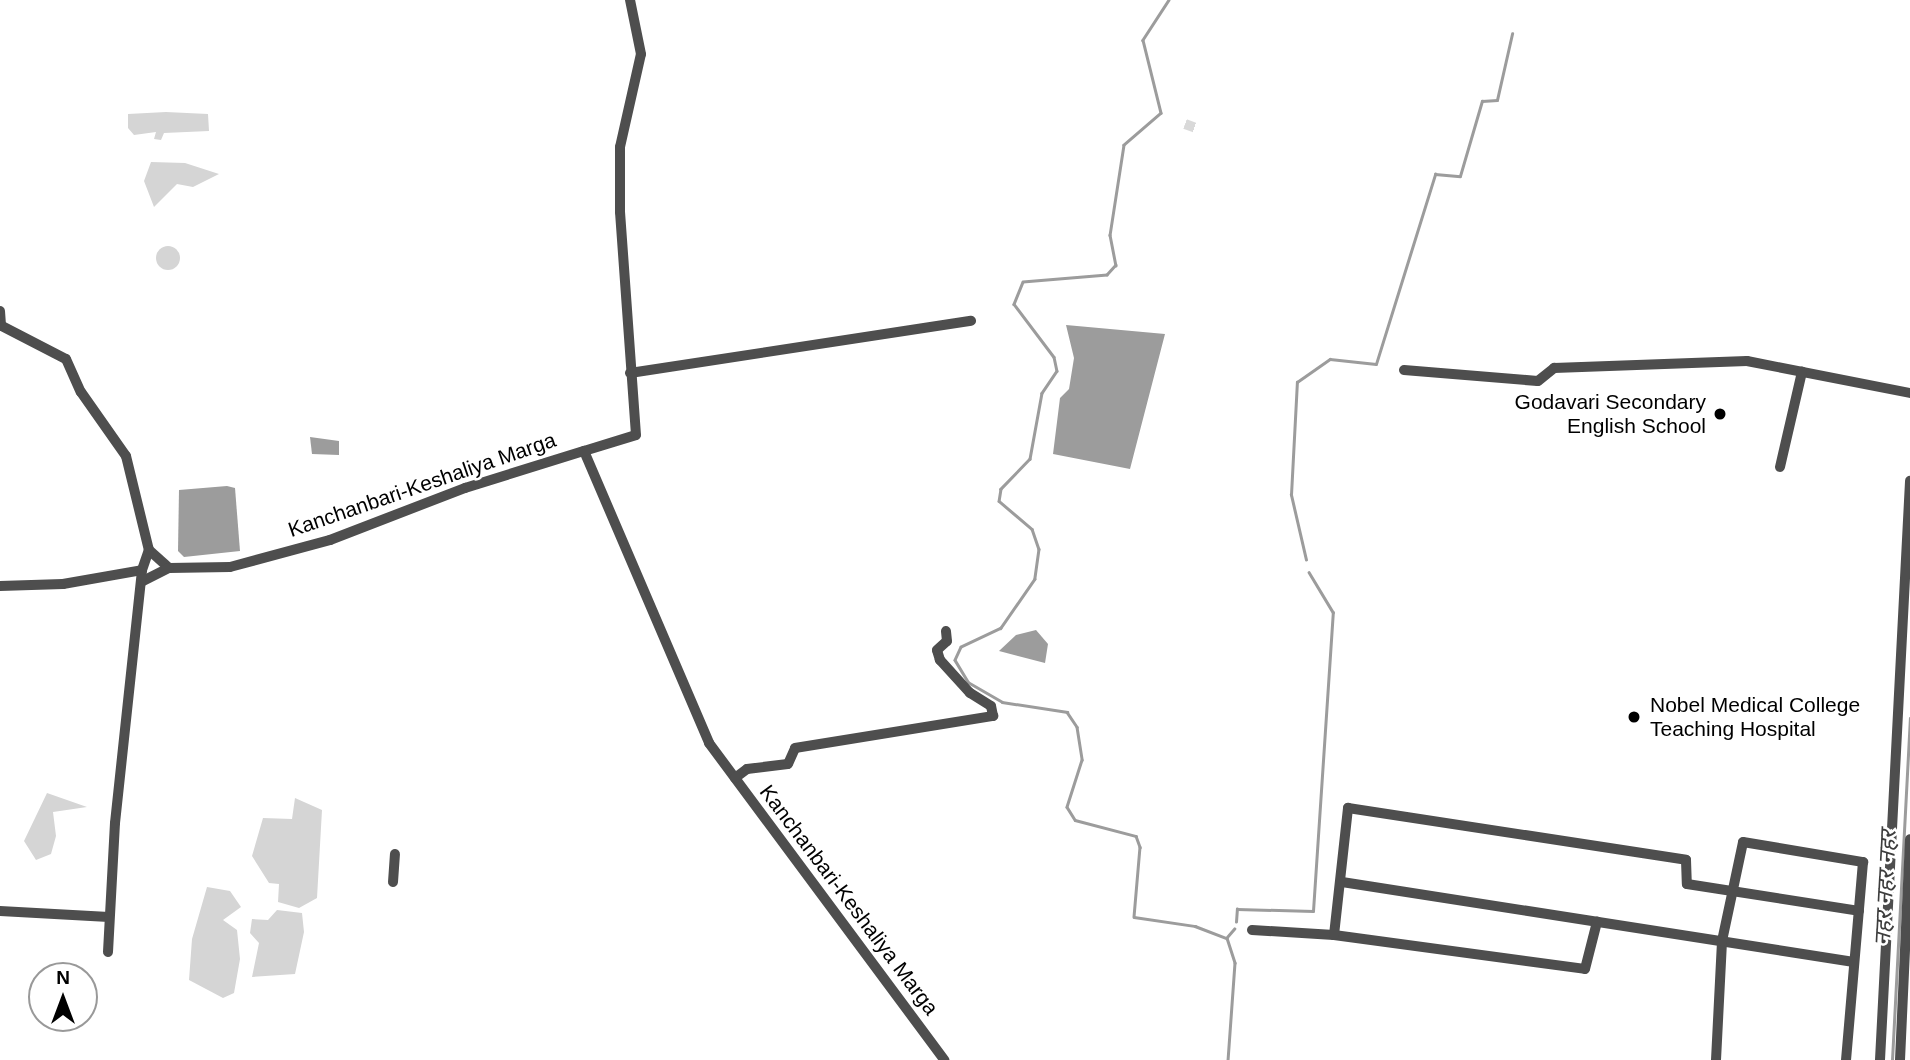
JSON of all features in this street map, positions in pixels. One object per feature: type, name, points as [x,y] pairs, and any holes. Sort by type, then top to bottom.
[{"type":"street","points":[[584,451],[636,435],[630,373],[620,148],[641,54],[630,0]]},
{"type":"street","points":[[0,311],[1,325],[66,359],[81,393],[126,456],[149,550],[142,570],[109,917],[108,952]]},
{"type":"street","points":[[630,373],[971,321]]},
{"type":"street","points":[[1405,370],[1538,381],[1554,368],[1747,361],[1910,393]]},
{"type":"street","points":[[1780,467],[1802,372]]},
{"type":"street","name":"Kanchanbari-Keshaliya Marga","points":[[169,568],[230,567],[308,546],[584,451],[681,685],[709,743],[944,1060]]},
{"type":"street","points":[[1880,1060],[1896,731],[1909,554],[1910,481]]},
{"type":"street","points":[[141,582],[169,568],[149,550]]},
{"type":"street","points":[[0,586],[55,584],[142,570]]},
{"type":"street","points":[[735,778],[747,769],[788,764],[795,748],[993,716],[991,706],[970,693],[940,660],[937,650],[947,641],[946,631]]},
{"type":"street","points":[[1334,934],[1342,882],[1348,808],[1686,860],[1687,884],[1734,889],[1859,911]]},
{"type":"street","points":[[1900,1060],[1910,839]]},
{"type":"street","points":[[1716,1060],[1722,941],[1743,842],[1863,862],[1846,1060]]},
{"type":"street","points":[[393,882],[395,854]]},
{"type":"street","points":[[1342,882],[1854,962]]},
{"type":"street","points":[[0,911],[109,917]]},
{"type":"street","points":[[1252,930],[1334,934],[1585,969],[1597,922]]},
{"type":"shaded area","points":[[128,114],[208,114],[209,131],[164,133],[161,140],[154,139],[156,132],[134,135],[128,128]]},
{"type":"shaded area","points":[[151,162],[185,163],[219,174],[193,187],[177,184],[154,207],[144,181]]},
{"type":"shaded area","points":[[168,246],[177,249],[180,258],[177,267],[168,270],[159,267],[156,258],[159,249]]},
{"type":"shaded area","points":[[1066,325],[1165,334],[1130,469],[1053,454],[1060,398],[1069,389],[1074,358]]},
{"type":"shaded area","points":[[310,437],[339,441],[339,455],[312,454]]},
{"type":"shaded area","points":[[227,486],[235,488],[240,551],[184,557],[178,551],[179,490]]},
{"type":"shaded area","points":[[1036,630],[1048,644],[1045,663],[999,651],[1016,635]]},
{"type":"shaded area","points":[[47,793],[87,807],[53,812],[56,836],[51,854],[36,860],[24,841]]},
{"type":"shaded area","points":[[295,798],[322,810],[317,898],[299,908],[278,902],[279,884],[269,883],[252,856],[263,818],[292,819]]},
{"type":"shaded area","points":[[207,887],[230,891],[241,907],[223,920],[237,930],[240,959],[234,993],[223,998],[189,980],[192,939]]},
{"type":"shaded area","points":[[277,910],[302,913],[304,932],[295,974],[252,977],[259,943],[250,933],[252,919],[268,920]]},
{"type":"waterway","points":[[1169,0],[1143,40],[1161,113],[1124,145],[1110,235],[1116,265],[1107,275],[1023,282],[1014,304],[1054,357],[1057,371],[1042,393],[1030,459],[1001,489],[999,501],[1032,529],[1039,549],[1035,579],[1001,628],[961,647],[955,660],[968,682],[1002,702],[1067,712],[1077,727],[1082,760],[1067,807],[1075,820],[1136,836],[1140,847],[1134,917],[1195,926],[1227,938],[1235,963],[1228,1060]]},
{"type":"waterway","points":[[1306,560],[1291,495],[1297,382],[1330,359],[1376,364],[1435,174],[1460,176],[1482,101],[1497,100],[1512,34]]},
{"type":"waterway","points":[[1236,922],[1237,909],[1313,911],[1333,613],[1309,573]]},
{"type":"waterway","name":"नहर नहर नहर","points":[[1892,1060],[1910,718]]},
{"type":"waterway","points":[[1227,937],[1234,929]]},
{"type":"tunnel","points":[[1185,124],[1196,128]]},
{"type":"place","name":"Godavari Secondary English School","points":[[1720,414]]},
{"type":"place","name":"Nobel Medical College Teaching Hospital","points":[[1634,717]]}]
